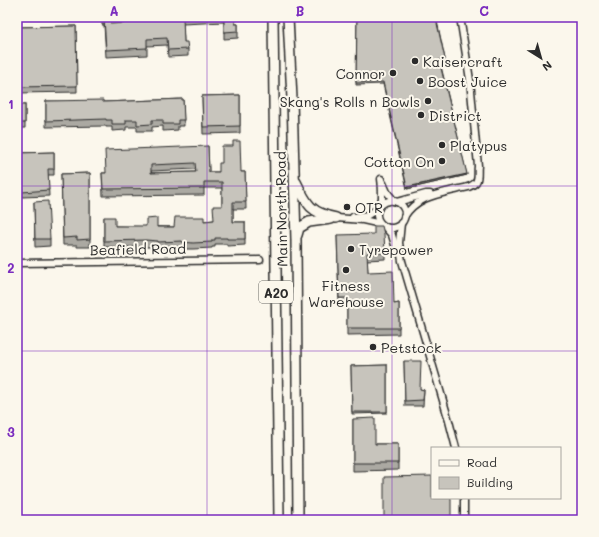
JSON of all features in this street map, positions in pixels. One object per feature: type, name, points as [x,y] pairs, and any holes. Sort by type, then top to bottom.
[{"type":"highway","name":"Main North Road","points":[[273,17],[279,520]]},
{"type":"highway","name":"Main North Road","points":[[288,17],[296,240],[298,520]]},
{"type":"highway","points":[[294,179],[308,205],[322,215],[338,218]]},
{"type":"highway","points":[[296,240],[299,228],[309,222],[338,218]]},
{"type":"street","points":[[338,218],[368,215],[386,201],[395,201],[470,187],[476,182],[478,166],[470,80],[460,17]]},
{"type":"street","points":[[402,261],[397,251],[392,234],[379,221],[377,215],[380,207],[382,179],[387,192],[404,209],[404,217]]},
{"type":"street","points":[[436,194],[416,203],[408,211],[401,223],[400,243],[402,261],[456,447]]},
{"type":"street","points":[[338,218],[363,220],[391,228],[401,223]]},
{"type":"street","name":"Beafield Road","points":[[17,263],[260,260]]},
{"type":"street","points":[[464,499],[464,520]]},
{"type":"building","points":[[102,17],[111,17],[111,24],[124,23],[124,17],[183,17],[184,42],[187,42],[188,49],[168,50],[167,38],[147,39],[147,48],[106,50],[104,18]]},
{"type":"building","points":[[224,17],[235,17],[235,24],[238,24],[238,31],[224,32]]},
{"type":"building","name":"District","points":[[357,17],[444,17],[436,19],[445,59],[439,60],[467,174],[407,187],[383,82],[356,83]]},
{"type":"building","points":[[76,26],[77,86],[17,87],[17,27]]},
{"type":"building","points":[[240,95],[240,126],[203,127],[202,96]]},
{"type":"building","points":[[183,99],[184,120],[178,120],[178,124],[163,124],[163,120],[152,120],[152,124],[137,125],[137,120],[126,120],[126,124],[112,124],[112,120],[106,119],[46,121],[46,101],[103,100],[103,102]]},
{"type":"building","points":[[17,105],[25,105],[25,123],[17,123]]},
{"type":"building","points":[[233,141],[240,141],[241,172],[245,172],[246,202],[233,202],[233,222],[245,222],[245,239],[215,238],[212,242],[193,243],[182,241],[158,242],[146,240],[104,241],[104,217],[115,217],[115,226],[146,226],[146,219],[157,218],[157,227],[174,227],[175,217],[204,217],[204,221],[214,220],[213,206],[222,206],[222,182],[204,182],[204,188],[103,189],[102,173],[106,173],[105,150],[208,146],[209,172],[219,172],[219,163],[222,163],[222,146],[233,146]],"holes":[[[195,163],[196,172],[151,173],[151,165]]]},
{"type":"building","points":[[54,152],[54,169],[48,169],[49,190],[22,192],[21,170],[17,170],[17,153]]},
{"type":"building","points":[[90,173],[90,239],[77,240],[77,237],[63,238],[61,174]]},
{"type":"building","points":[[48,201],[50,239],[35,239],[34,202]]},
{"type":"building","points":[[374,226],[382,226],[385,253],[367,253],[368,272],[393,271],[394,304],[399,303],[399,328],[347,328],[347,298],[339,298],[337,235],[374,234]]},
{"type":"building","points":[[404,361],[421,361],[420,389],[424,390],[423,400],[405,401]]},
{"type":"building","points":[[387,365],[387,412],[352,412],[351,366]]},
{"type":"building","points":[[375,418],[375,444],[398,444],[398,463],[353,463],[353,419]]},
{"type":"building","points":[[431,476],[431,499],[451,499],[451,520],[384,520],[384,477]]},
{"type":"place","name":"Kaisercraft","points":[[415,61]]},
{"type":"place","name":"Connor","points":[[393,73]]},
{"type":"place","name":"Boost Juice","points":[[420,81]]},
{"type":"place","name":"Skang's Rolls n Bowls","points":[[428,101]]},
{"type":"place","name":"District","points":[[421,115]]},
{"type":"place","name":"Platypus","points":[[442,145]]},
{"type":"place","name":"Cotton On","points":[[442,161]]},
{"type":"place","name":"OTR","points":[[347,207]]},
{"type":"place","name":"Tyrepower","points":[[351,249]]},
{"type":"place","name":"Fitness Warehouse","points":[[346,270]]},
{"type":"place","name":"Petstock","points":[[373,347]]}]
